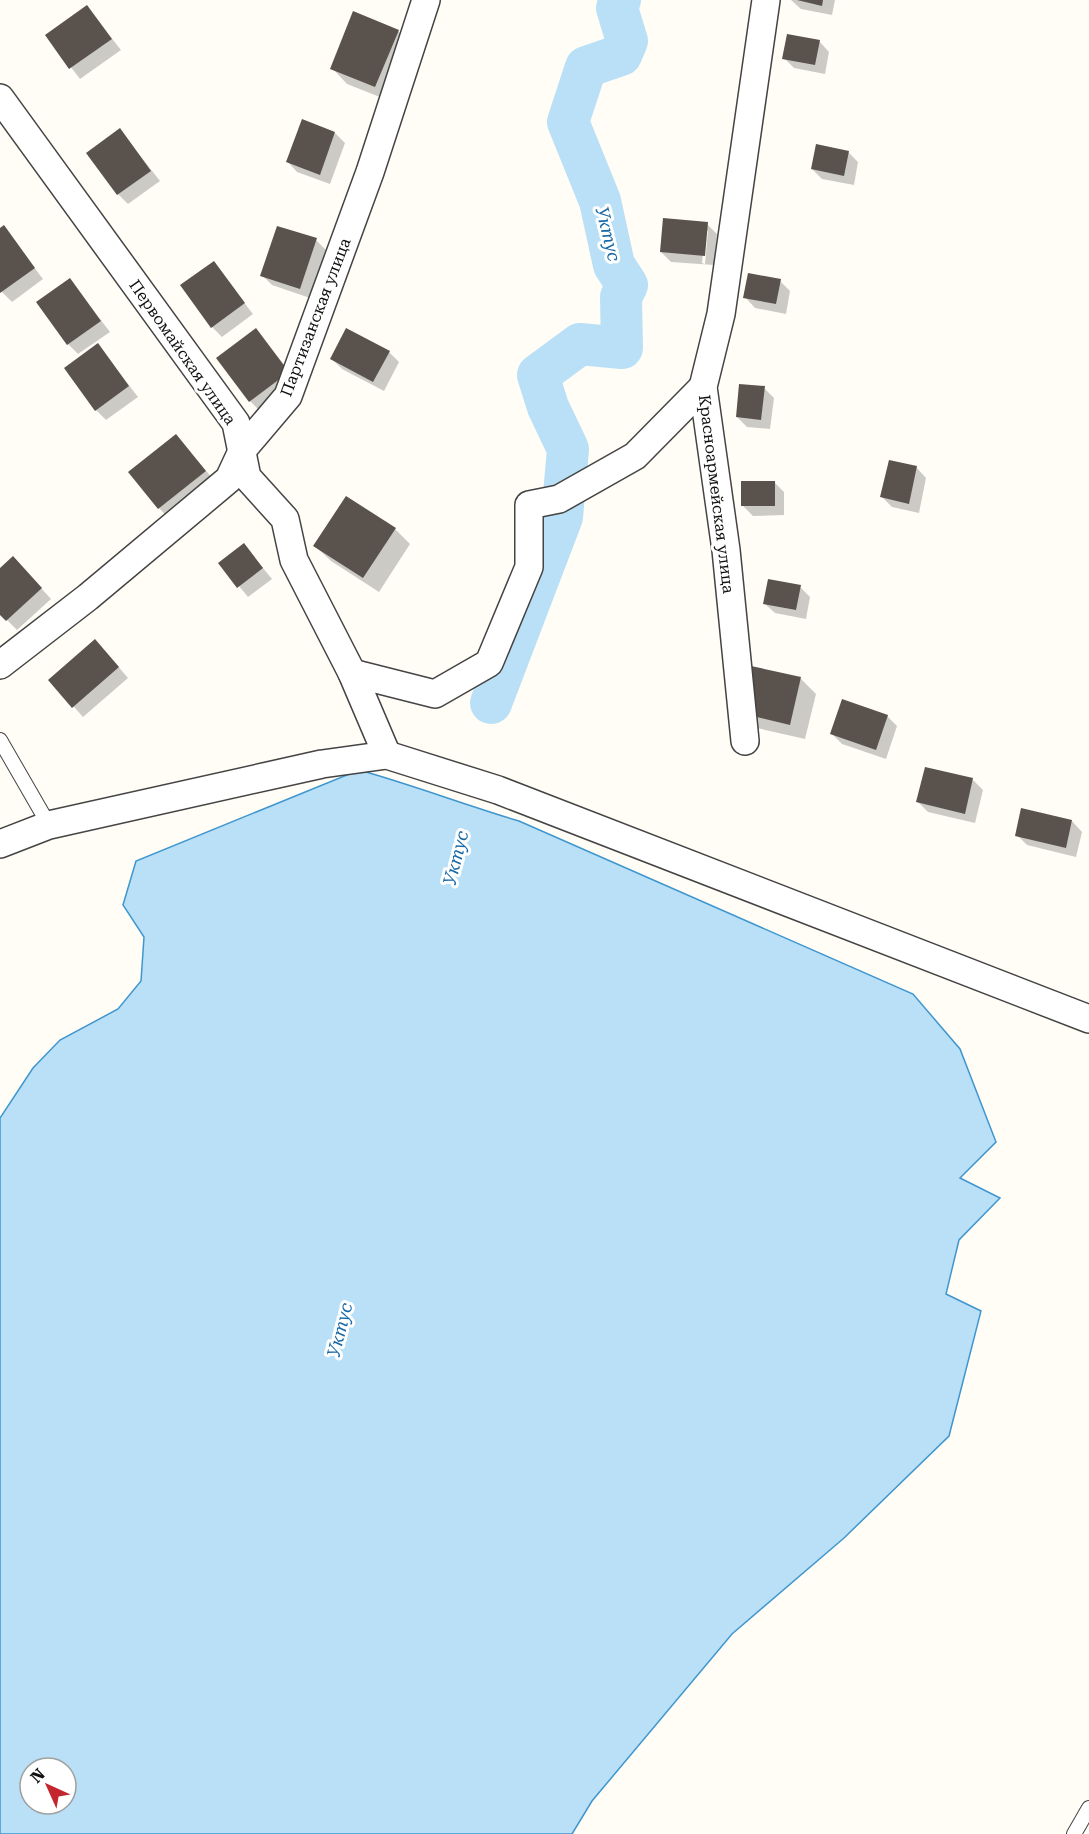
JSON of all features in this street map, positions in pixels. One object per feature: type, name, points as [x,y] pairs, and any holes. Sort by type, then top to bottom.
[{"type":"street","name":"Партизанская улица","points":[[0,665],[88,597],[229,479],[243,449],[288,396],[370,172],[426,0]]},
{"type":"street","name":"Красноармейская улица","points":[[745,741],[726,550],[704,387],[721,314],[766,0]]},
{"type":"street","name":"Первомайская улица","points":[[0,98],[236,423],[248,477],[285,519],[294,561],[352,673],[387,755]]},
{"type":"street","points":[[352,673],[435,694],[489,663],[529,567],[529,505],[559,499],[635,456],[704,387]]},
{"type":"street","points":[[0,844],[50,825],[322,764],[387,755],[498,790],[1089,1019]]},
{"type":"lane","points":[[0,740],[50,825]]},
{"type":"lane","points":[[1074,1834],[1089,1808]]},
{"type":"water","points":[[359,770],[519,821],[913,994],[960,1049],[996,1142],[960,1178],[1000,1198],[959,1240],[946,1294],[981,1311],[949,1436],[844,1538],[732,1634],[592,1801],[572,1834],[0,1834],[0,1118],[33,1068],[60,1040],[118,1009],[141,981],[144,937],[123,905],[136,861]]},
{"type":"building","points":[[797,0],[823,0],[822,6]]},
{"type":"building","points":[[87,5],[112,39],[69,69],[45,35]]},
{"type":"building","points":[[353,11],[399,30],[375,87],[330,69]]},
{"type":"building","points":[[787,34],[820,40],[815,65],[782,59]]},
{"type":"building","points":[[302,119],[335,132],[320,175],[286,162]]},
{"type":"building","points":[[120,128],[151,171],[117,195],[86,153]]},
{"type":"building","points":[[816,144],[849,151],[844,176],[811,169]]},
{"type":"building","points":[[663,218],[708,222],[705,256],[660,252]]},
{"type":"building","points":[[4,225],[35,268],[0,293],[0,228]]},
{"type":"building","points":[[277,226],[317,238],[300,289],[260,276]]},
{"type":"building","points":[[214,261],[245,303],[211,328],[180,285]]},
{"type":"building","points":[[748,273],[781,279],[776,304],[743,298]]},
{"type":"building","points":[[70,278],[101,321],[67,345],[36,302]]},
{"type":"building","points":[[256,328],[289,372],[249,402],[216,358]]},
{"type":"building","points":[[346,328],[390,351],[373,382],[330,359]]},
{"type":"building","points":[[98,343],[129,386],[95,411],[64,368]]},
{"type":"building","points":[[739,384],[765,386],[761,420],[736,417]]},
{"type":"building","points":[[176,434],[206,471],[158,509],[128,472]]},
{"type":"building","points":[[889,460],[917,466],[909,504],[880,497]]},
{"type":"building","points":[[741,481],[775,481],[775,506],[741,506]]},
{"type":"building","points":[[346,496],[396,528],[363,578],[313,546]]},
{"type":"building","points":[[244,543],[263,568],[237,588],[218,563]]},
{"type":"building","points":[[13,556],[42,588],[6,621],[0,615],[0,568]]},
{"type":"building","points":[[768,579],[801,585],[796,610],[763,604]]},
{"type":"building","points":[[95,639],[119,667],[72,708],[48,680]]},
{"type":"building","points":[[751,666],[801,677],[790,725],[740,713]]},
{"type":"building","points":[[842,699],[888,715],[876,750],[830,734]]},
{"type":"building","points":[[925,767],[973,778],[965,814],[916,802]]},
{"type":"building","points":[[1021,808],[1072,820],[1066,848],[1015,836]]},
{"type":"waterway","name":"Уктус","points":[[491,703],[562,517],[568,449],[548,407],[538,375],[580,344],[622,348],[621,297],[627,285],[614,265],[600,201],[568,122],[586,67],[621,55],[627,41],[617,8],[620,0]]}]
